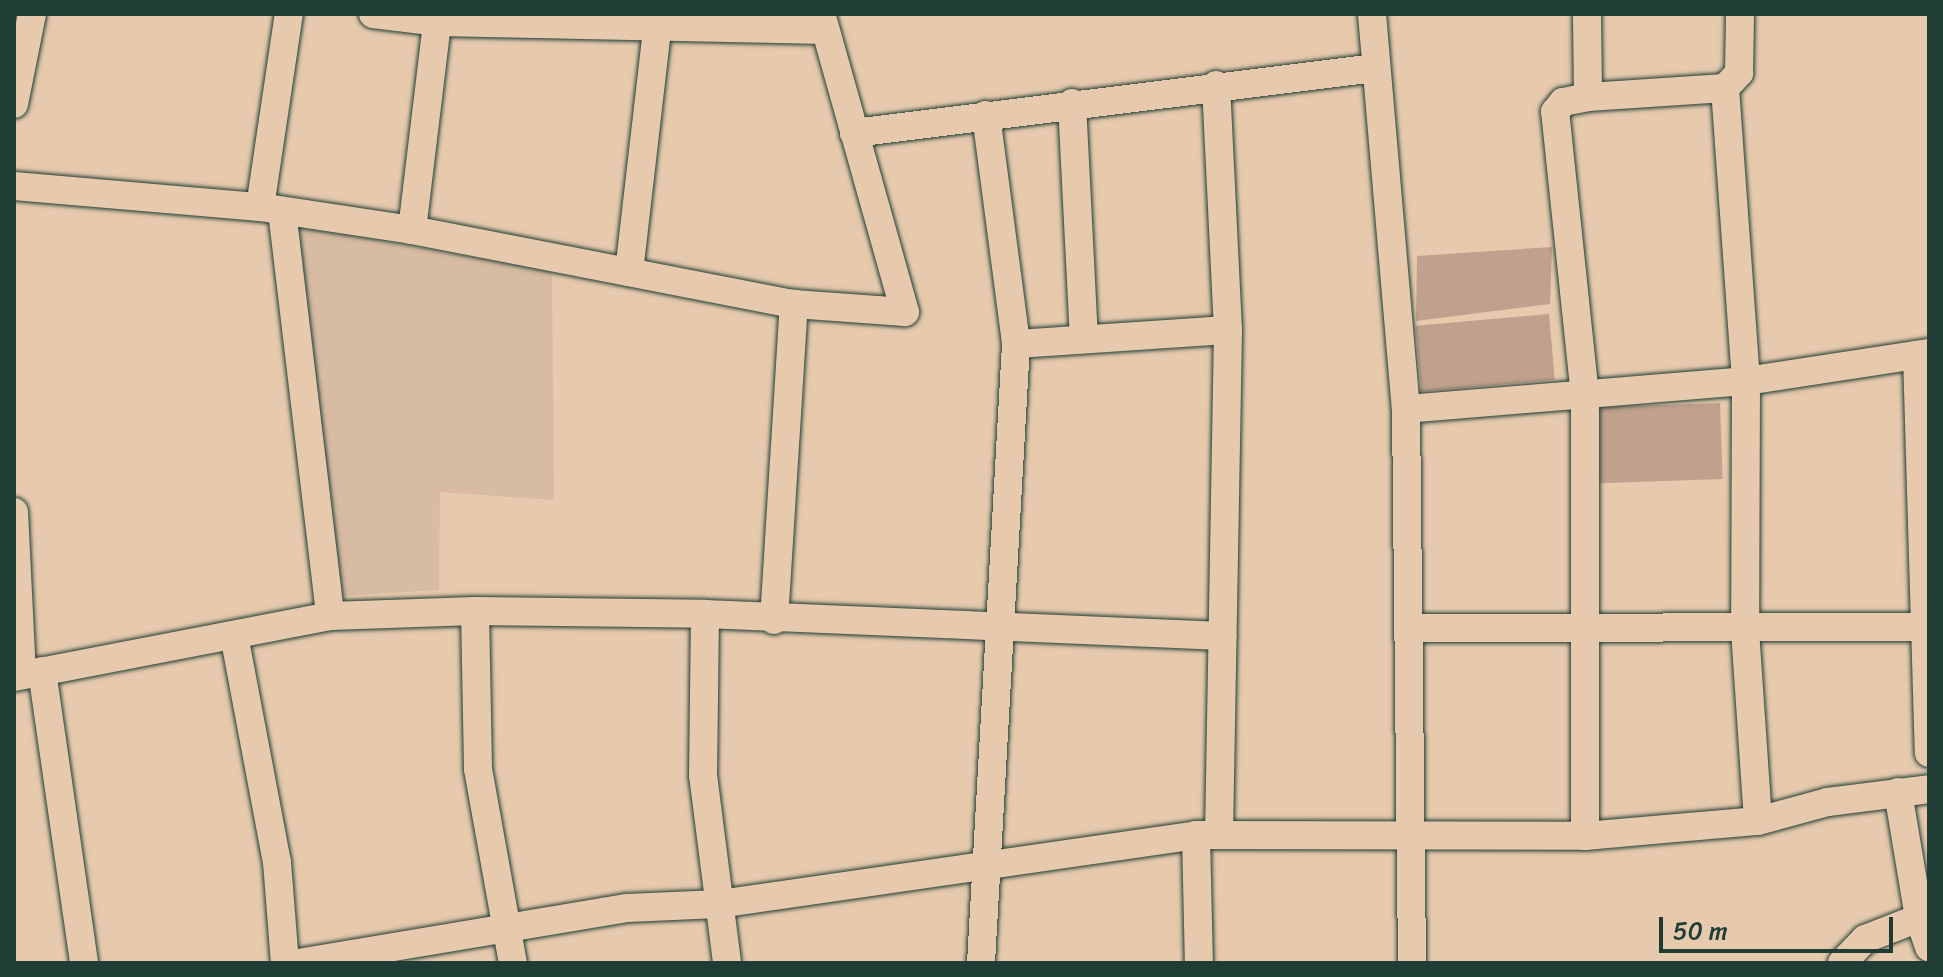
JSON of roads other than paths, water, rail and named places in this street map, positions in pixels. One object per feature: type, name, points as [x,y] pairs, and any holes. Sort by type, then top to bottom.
[{"type":"street","points":[[14,104],[32,14]]},
{"type":"street","points":[[289,14],[271,209],[330,616]]},
{"type":"street","points":[[14,186],[271,209],[412,230],[794,304],[905,312],[823,22],[438,18],[373,14]]},
{"type":"street","points":[[1372,14],[1406,409],[1412,963]]},
{"type":"street","points":[[1587,14],[1588,97]]},
{"type":"street","points":[[1585,836],[1582,631],[1585,396],[1555,112],[1563,102],[1588,97],[1725,88],[1739,73],[1740,14]]},
{"type":"street","points":[[412,230],[438,18]]},
{"type":"street","points":[[629,272],[659,20]]},
{"type":"street","points":[[854,133],[1216,85],[1375,68]]},
{"type":"street","points":[[1199,963],[1223,636],[1228,330],[1216,85]]},
{"type":"street","points":[[1725,88],[1746,381],[1745,630],[1758,821]]},
{"type":"street","points":[[1072,103],[1084,339]]},
{"type":"street","points":[[981,963],[991,866],[1016,344],[986,115]]},
{"type":"street","points":[[774,620],[794,304]]},
{"type":"street","points":[[1016,344],[1228,330]]},
{"type":"street","points":[[1406,409],[1746,381],[1923,354],[1929,753]]},
{"type":"street","points":[[14,512],[26,674],[84,963]]},
{"type":"street","points":[[26,674],[330,616],[475,611],[705,614],[774,620],[1002,625],[1223,636]]},
{"type":"street","points":[[475,611],[478,769],[513,963]]},
{"type":"street","points":[[705,614],[703,775],[727,963]]},
{"type":"street","points":[[1409,628],[1582,631],[1926,627]]},
{"type":"street","points":[[234,635],[277,862],[285,963]]},
{"type":"street","points":[[298,963],[627,908],[719,904],[1207,835],[1412,839],[1585,836],[1758,821],[1898,792],[1929,789]]},
{"type":"street","points":[[1898,792],[1919,918],[1929,947]]},
{"type":"street","points":[[1842,963],[1865,939],[1919,918]]}]
